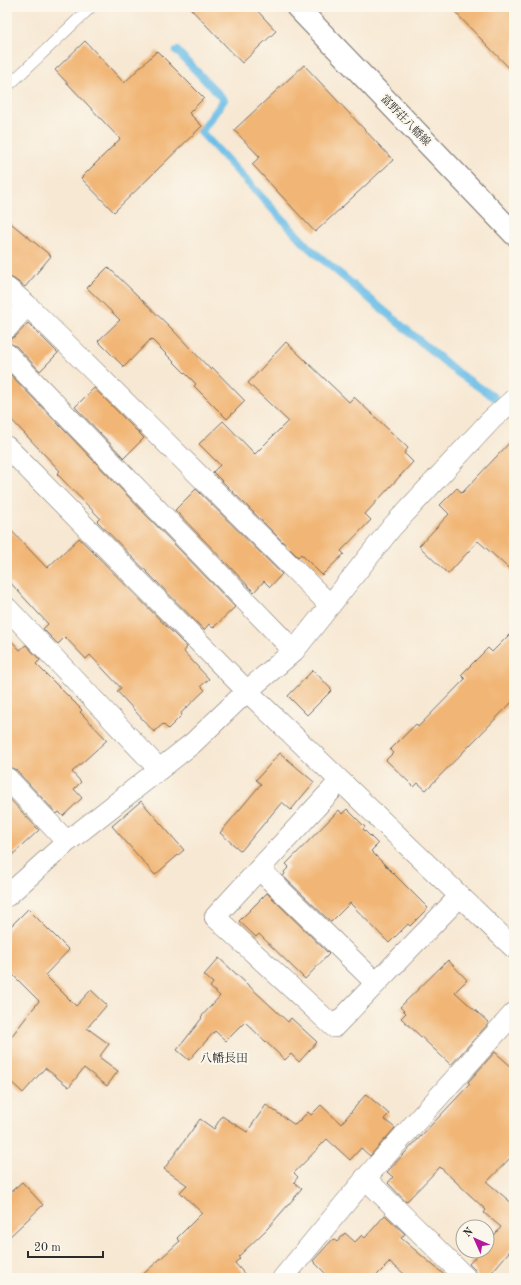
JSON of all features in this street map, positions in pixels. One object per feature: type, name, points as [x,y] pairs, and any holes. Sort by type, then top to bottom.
[{"type":"main road","name":"富野荘八幡線","points":[[297,7],[514,234]]},
{"type":"street","points":[[7,288],[27,305],[330,605]]},
{"type":"street","points":[[7,328],[27,305]]},
{"type":"street","points":[[7,354],[294,650]]},
{"type":"street","points":[[7,896],[67,842],[193,743],[247,691],[294,650],[392,527],[491,420],[514,399]]},
{"type":"street","points":[[9,454],[247,691],[514,948]]},
{"type":"street","points":[[7,608],[159,769]]},
{"type":"street","points":[[7,778],[67,842]]},
{"type":"street","points":[[340,781],[215,917],[334,1027],[460,896]]},
{"type":"street","points":[[259,869],[376,983]]},
{"type":"street","points":[[283,1278],[365,1178],[514,1013]]},
{"type":"street","points":[[365,1178],[466,1278]]},
{"type":"lane","points":[[7,87],[91,7]]},
{"type":"building","points":[[189,7],[254,7],[276,31],[242,63]]},
{"type":"building","points":[[450,7],[514,7],[514,73]]},
{"type":"building","points":[[85,41],[124,83],[157,51],[204,98],[189,113],[202,126],[114,212],[81,178],[120,139],[55,70]]},
{"type":"building","points":[[304,65],[393,160],[315,232],[252,164],[260,157],[234,130]]},
{"type":"building","points":[[7,220],[51,256],[25,287],[7,276]]},
{"type":"building","points":[[108,267],[171,328],[211,370],[213,368],[245,401],[227,419],[194,386],[196,384],[151,339],[124,367],[98,341],[120,320],[87,288]]},
{"type":"building","points":[[28,323],[58,353],[40,371],[16,346],[7,342],[7,340],[16,336]]},
{"type":"building","points":[[286,342],[349,402],[354,397],[408,448],[404,453],[413,462],[365,514],[371,520],[341,551],[344,554],[322,575],[301,554],[298,557],[213,472],[220,465],[199,444],[223,421],[255,454],[288,421],[248,383]]},
{"type":"building","points":[[7,371],[235,607],[213,628],[209,624],[204,630],[97,521],[100,518],[57,474],[60,471],[7,415]]},
{"type":"building","points":[[94,388],[144,438],[124,458],[75,407]]},
{"type":"building","points":[[514,438],[514,573],[478,541],[448,574],[419,546],[449,514],[440,505],[457,488],[462,493]]},
{"type":"building","points":[[196,489],[282,574],[270,587],[264,581],[254,592],[175,510]]},
{"type":"building","points":[[7,526],[47,568],[79,538],[187,647],[184,652],[209,679],[201,686],[205,690],[181,713],[182,715],[168,729],[163,724],[154,732],[117,691],[121,688],[90,655],[86,659],[65,637],[58,644],[43,629],[48,624],[7,579]]},
{"type":"building","points":[[514,630],[514,700],[426,790],[418,783],[414,787],[386,760],[393,753],[390,750],[416,724],[418,727],[465,679],[461,675],[488,648],[492,652]]},
{"type":"building","points":[[7,636],[20,650],[26,645],[40,660],[36,664],[82,710],[80,712],[107,740],[72,772],[81,782],[74,789],[82,798],[63,816],[59,812],[57,814],[16,770],[7,766]]},
{"type":"building","points":[[313,670],[332,690],[307,715],[288,696]]},
{"type":"building","points":[[280,753],[314,782],[291,810],[282,802],[241,851],[220,833],[261,784],[256,780]]},
{"type":"building","points":[[7,796],[39,830],[7,860]]},
{"type":"building","points":[[141,801],[184,850],[155,875],[112,826]]},
{"type":"building","points":[[347,809],[365,827],[363,829],[378,844],[371,851],[428,908],[410,926],[408,924],[389,943],[350,903],[331,922],[283,876],[285,874],[284,872],[289,867],[286,864],[339,810],[342,814]]},
{"type":"building","points":[[267,893],[329,954],[305,979],[259,934],[256,937],[239,921]]},
{"type":"building","points":[[28,909],[69,950],[45,975],[76,1006],[91,990],[107,1005],[87,1028],[109,1044],[99,1057],[118,1071],[107,1086],[84,1068],[69,1087],[45,1068],[23,1093],[7,1078],[7,1042],[39,1001],[7,969],[7,930]]},
{"type":"building","points":[[219,958],[288,1022],[291,1018],[317,1042],[299,1062],[291,1054],[285,1060],[245,1022],[226,1041],[215,1031],[189,1060],[177,1050],[202,1018],[201,1017],[220,996],[210,987],[213,983],[204,975]]},
{"type":"building","points":[[448,960],[467,980],[455,992],[489,1023],[451,1065],[401,1018],[406,1013],[400,1007]]},
{"type":"building","points":[[495,1052],[514,1069],[514,1154],[487,1182],[514,1205],[514,1246],[487,1278],[478,1278],[475,1270],[469,1264],[474,1259],[495,1259],[495,1234],[501,1227],[495,1222],[495,1219],[491,1219],[484,1213],[486,1210],[440,1167],[406,1202],[388,1183],[393,1177],[387,1172],[470,1084],[468,1082]]},
{"type":"building","points":[[366,1094],[389,1114],[384,1119],[395,1128],[370,1156],[361,1148],[350,1160],[327,1139],[294,1173],[298,1177],[294,1182],[302,1189],[267,1229],[238,1257],[240,1258],[235,1263],[248,1278],[139,1278],[180,1241],[177,1238],[202,1213],[180,1192],[187,1185],[164,1169],[200,1119],[214,1129],[222,1116],[247,1132],[266,1105],[295,1125],[308,1112],[311,1115],[321,1105],[341,1124]]},
{"type":"building","points":[[22,1182],[43,1205],[7,1239],[7,1195]]},
{"type":"building","points":[[385,1215],[405,1234],[401,1238],[448,1278],[409,1278],[390,1262],[374,1278],[330,1278],[313,1261],[333,1239],[337,1242],[345,1233],[355,1242],[362,1235],[365,1238]]},
{"type":"waterway","points":[[177,51],[224,100],[201,132],[308,247],[458,373],[494,397]]},
{"type":"district","name":"八幡長田","points":[[224,1058]]}]
